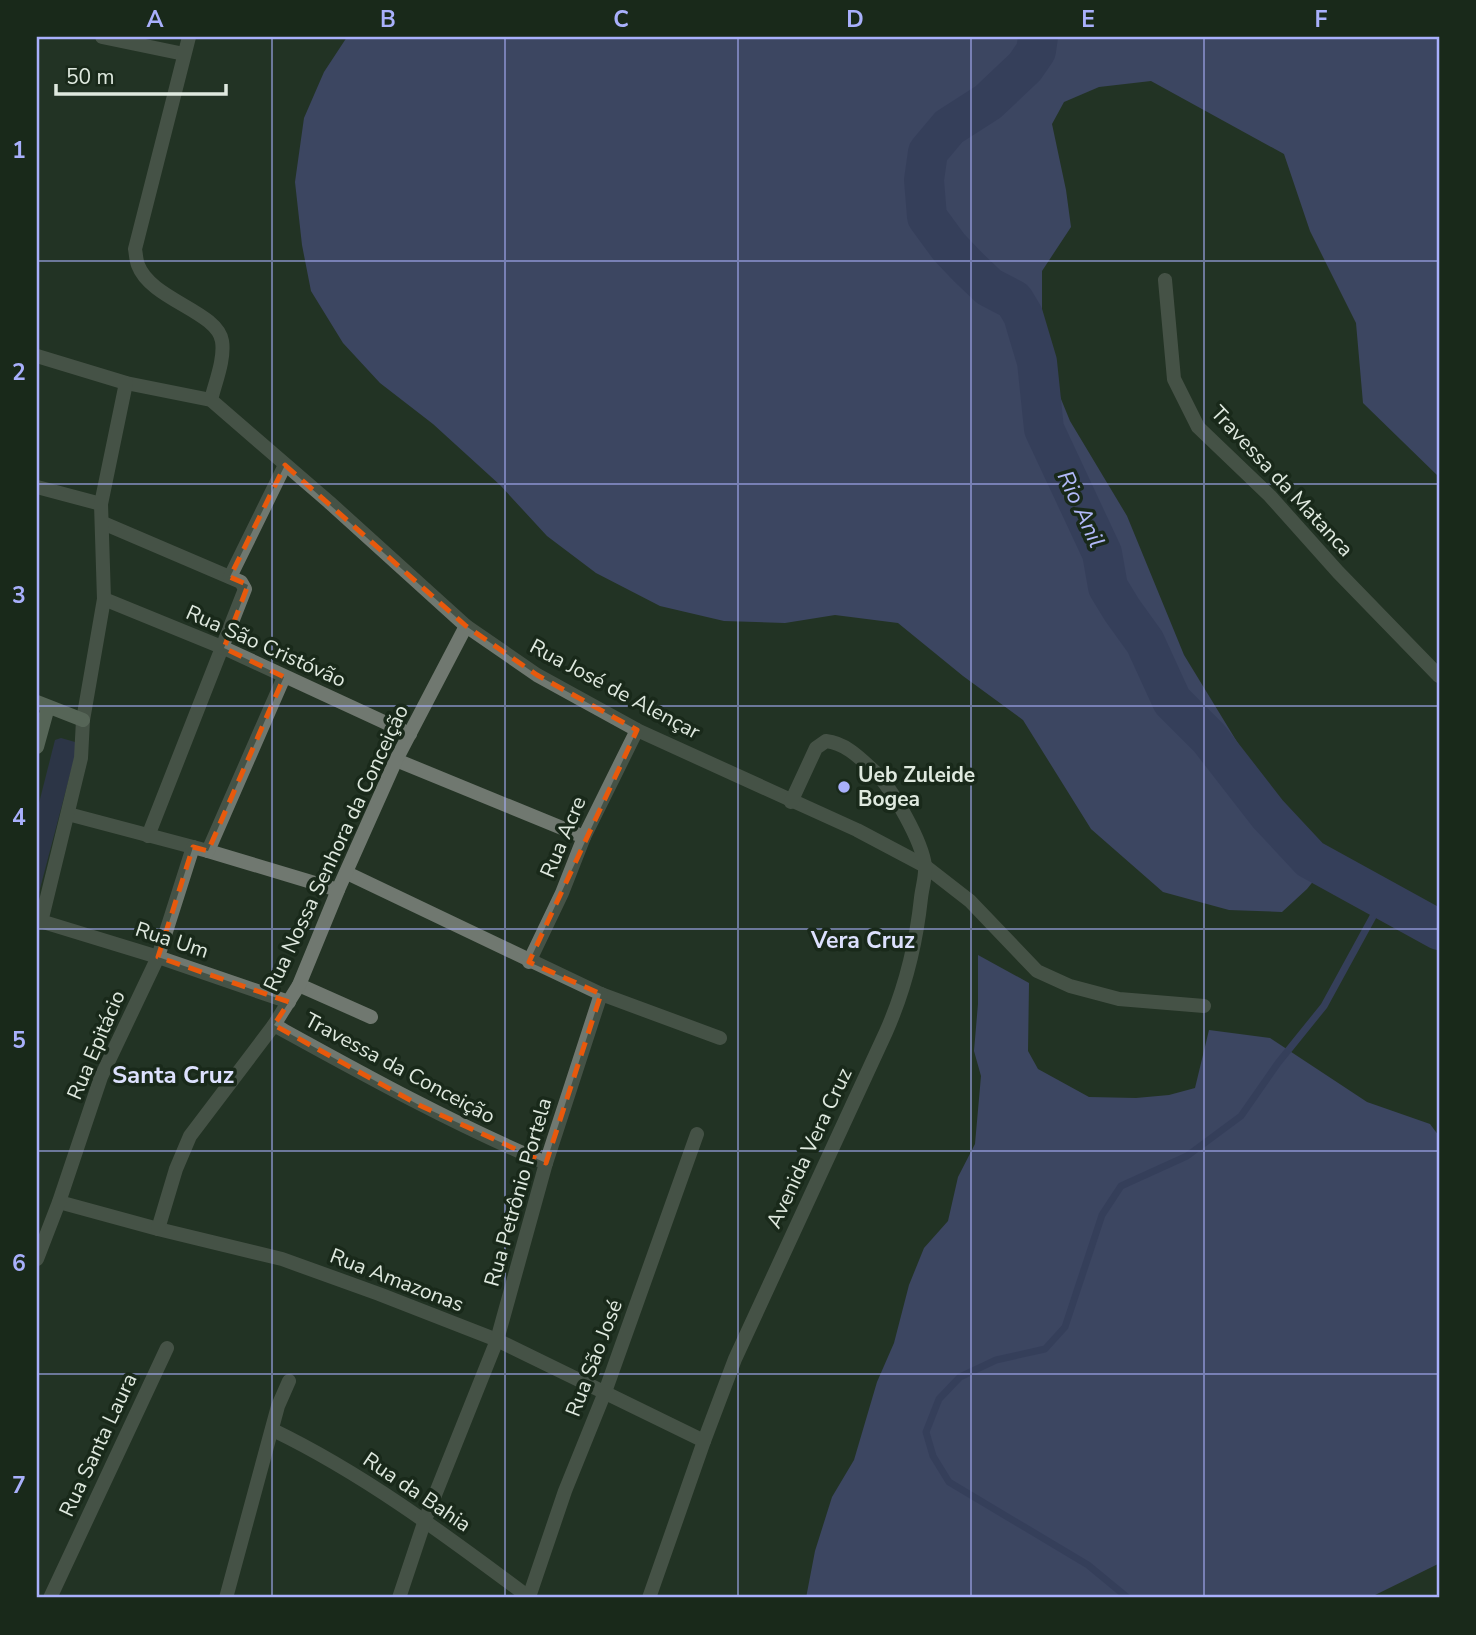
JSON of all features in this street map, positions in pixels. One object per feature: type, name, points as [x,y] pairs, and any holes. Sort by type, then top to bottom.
[{"type":"street","points":[[102,37],[184,54]]},
{"type":"street","points":[[189,37],[135,249],[137,265],[153,287],[208,320],[218,330],[222,345],[211,400]]},
{"type":"street","name":"Travessa da Matanca","points":[[1165,281],[1174,379],[1198,427],[1270,496],[1338,572],[1439,676]]},
{"type":"street","name":"Rua José de Alençar","points":[[37,356],[126,383],[211,400],[466,626],[537,675],[636,730],[857,830],[925,866],[970,901],[1037,971],[1070,986],[1119,999],[1204,1006]]},
{"type":"street","points":[[39,921],[81,758],[83,720],[104,599],[101,504],[126,383]]},
{"type":"street","points":[[230,577],[285,465]]},
{"type":"street","points":[[37,487],[101,504]]},
{"type":"street","points":[[103,523],[230,577],[244,585],[246,593],[148,836]]},
{"type":"street","name":"Rua São Cristóvão","points":[[104,599],[224,648],[410,734]]},
{"type":"street","name":"Rua Nossa Senhora da Conceição","points":[[158,1229],[176,1169],[190,1136],[274,1025],[299,985],[396,760],[466,626]]},
{"type":"street","points":[[208,851],[284,677]]},
{"type":"street","points":[[37,747],[43,704],[83,720]]},
{"type":"street","name":"Rua Acre","points":[[529,962],[562,893],[584,837],[636,730]]},
{"type":"street","points":[[791,802],[816,748],[826,741],[835,742],[856,755],[882,779],[902,808],[925,866]]},
{"type":"street","points":[[396,760],[584,837]]},
{"type":"street","points":[[68,814],[208,851],[338,890]]},
{"type":"street","name":"Rua Epitácio","points":[[37,1259],[101,1077],[158,957],[193,847]]},
{"type":"street","name":"Avenida Vera Cruz","points":[[649,1598],[735,1359],[901,999],[910,963],[925,866]]},
{"type":"street","points":[[347,873],[600,994],[720,1038]]},
{"type":"street","name":"Rua Um","points":[[39,921],[158,957],[289,1002]]},
{"type":"street","points":[[299,985],[371,1017]]},
{"type":"street","name":"Rua Petrônio Portela","points":[[399,1598],[425,1520],[497,1340],[546,1163],[600,994]]},
{"type":"street","name":"Travessa da Conceição","points":[[274,1025],[419,1105],[479,1135],[546,1163]]},
{"type":"street","name":"Rua São José","points":[[530,1598],[565,1491],[605,1392],[697,1134]]},
{"type":"street","name":"Rua Amazonas","points":[[59,1202],[282,1259],[497,1340],[704,1441]]},
{"type":"street","name":"Rua Santa Laura","points":[[50,1598],[167,1348]]},
{"type":"street","points":[[226,1598],[278,1406],[289,1381]]},
{"type":"street","name":"Rua da Bahia","points":[[273,1430],[316,1451],[425,1520],[530,1598]]},
{"type":"highlighted area","points":[[285,465],[466,626],[537,675],[637,730],[529,962],[601,994],[546,1163],[419,1105],[274,1025],[289,1002],[158,957],[193,847],[208,851],[284,677],[224,648],[248,585],[230,577]]},
{"type":"shaded area","points":[[347,37],[1439,37],[1439,477],[1363,403],[1356,323],[1310,231],[1284,154],[1151,81],[1099,87],[1064,102],[1052,124],[1071,227],[1042,271],[1042,326],[1052,377],[1070,421],[1127,516],[1184,655],[1242,750],[1273,795],[1310,840],[1323,869],[1307,889],[1282,912],[1229,910],[1163,892],[1091,829],[1023,720],[898,623],[835,615],[785,623],[724,621],[660,606],[596,573],[547,536],[500,485],[433,424],[380,383],[343,343],[311,291],[302,245],[295,182],[304,118],[324,72]]},
{"type":"shaded area","points":[[61,738],[75,742],[77,748],[37,900],[37,811],[55,740]]},
{"type":"shaded area","points":[[978,955],[1029,983],[1028,1051],[1038,1069],[1089,1097],[1136,1098],[1169,1095],[1195,1088],[1209,1030],[1270,1038],[1367,1102],[1430,1124],[1439,1136],[1439,1567],[1438,1564],[1369,1598],[806,1598],[815,1551],[832,1497],[854,1460],[877,1382],[894,1343],[909,1285],[924,1248],[948,1221],[958,1177],[975,1144],[981,1076],[974,1051]]},
{"type":"waterway","name":"Rio Anil","points":[[1038,37],[1036,51],[1025,67],[988,102],[949,127],[928,152],[924,180],[927,217],[967,266],[989,287],[1014,300],[1023,315],[1037,362],[1044,429],[1102,553],[1108,587],[1145,642],[1172,701],[1209,738],[1268,814],[1310,859],[1439,930]]},
{"type":"waterway","points":[[1128,1598],[1088,1565],[949,1482],[933,1456],[926,1432],[939,1399],[960,1377],[996,1360],[1045,1349],[1065,1327],[1102,1215],[1121,1186],[1187,1156],[1241,1116],[1278,1063],[1324,1006],[1382,900]]},
{"type":"place","name":"Ueb Zuleide Bogea","points":[[844,787]]},
{"type":"district","name":"Vera Cruz","points":[[863,940]]},
{"type":"district","name":"Santa Cruz","points":[[173,1075]]}]
